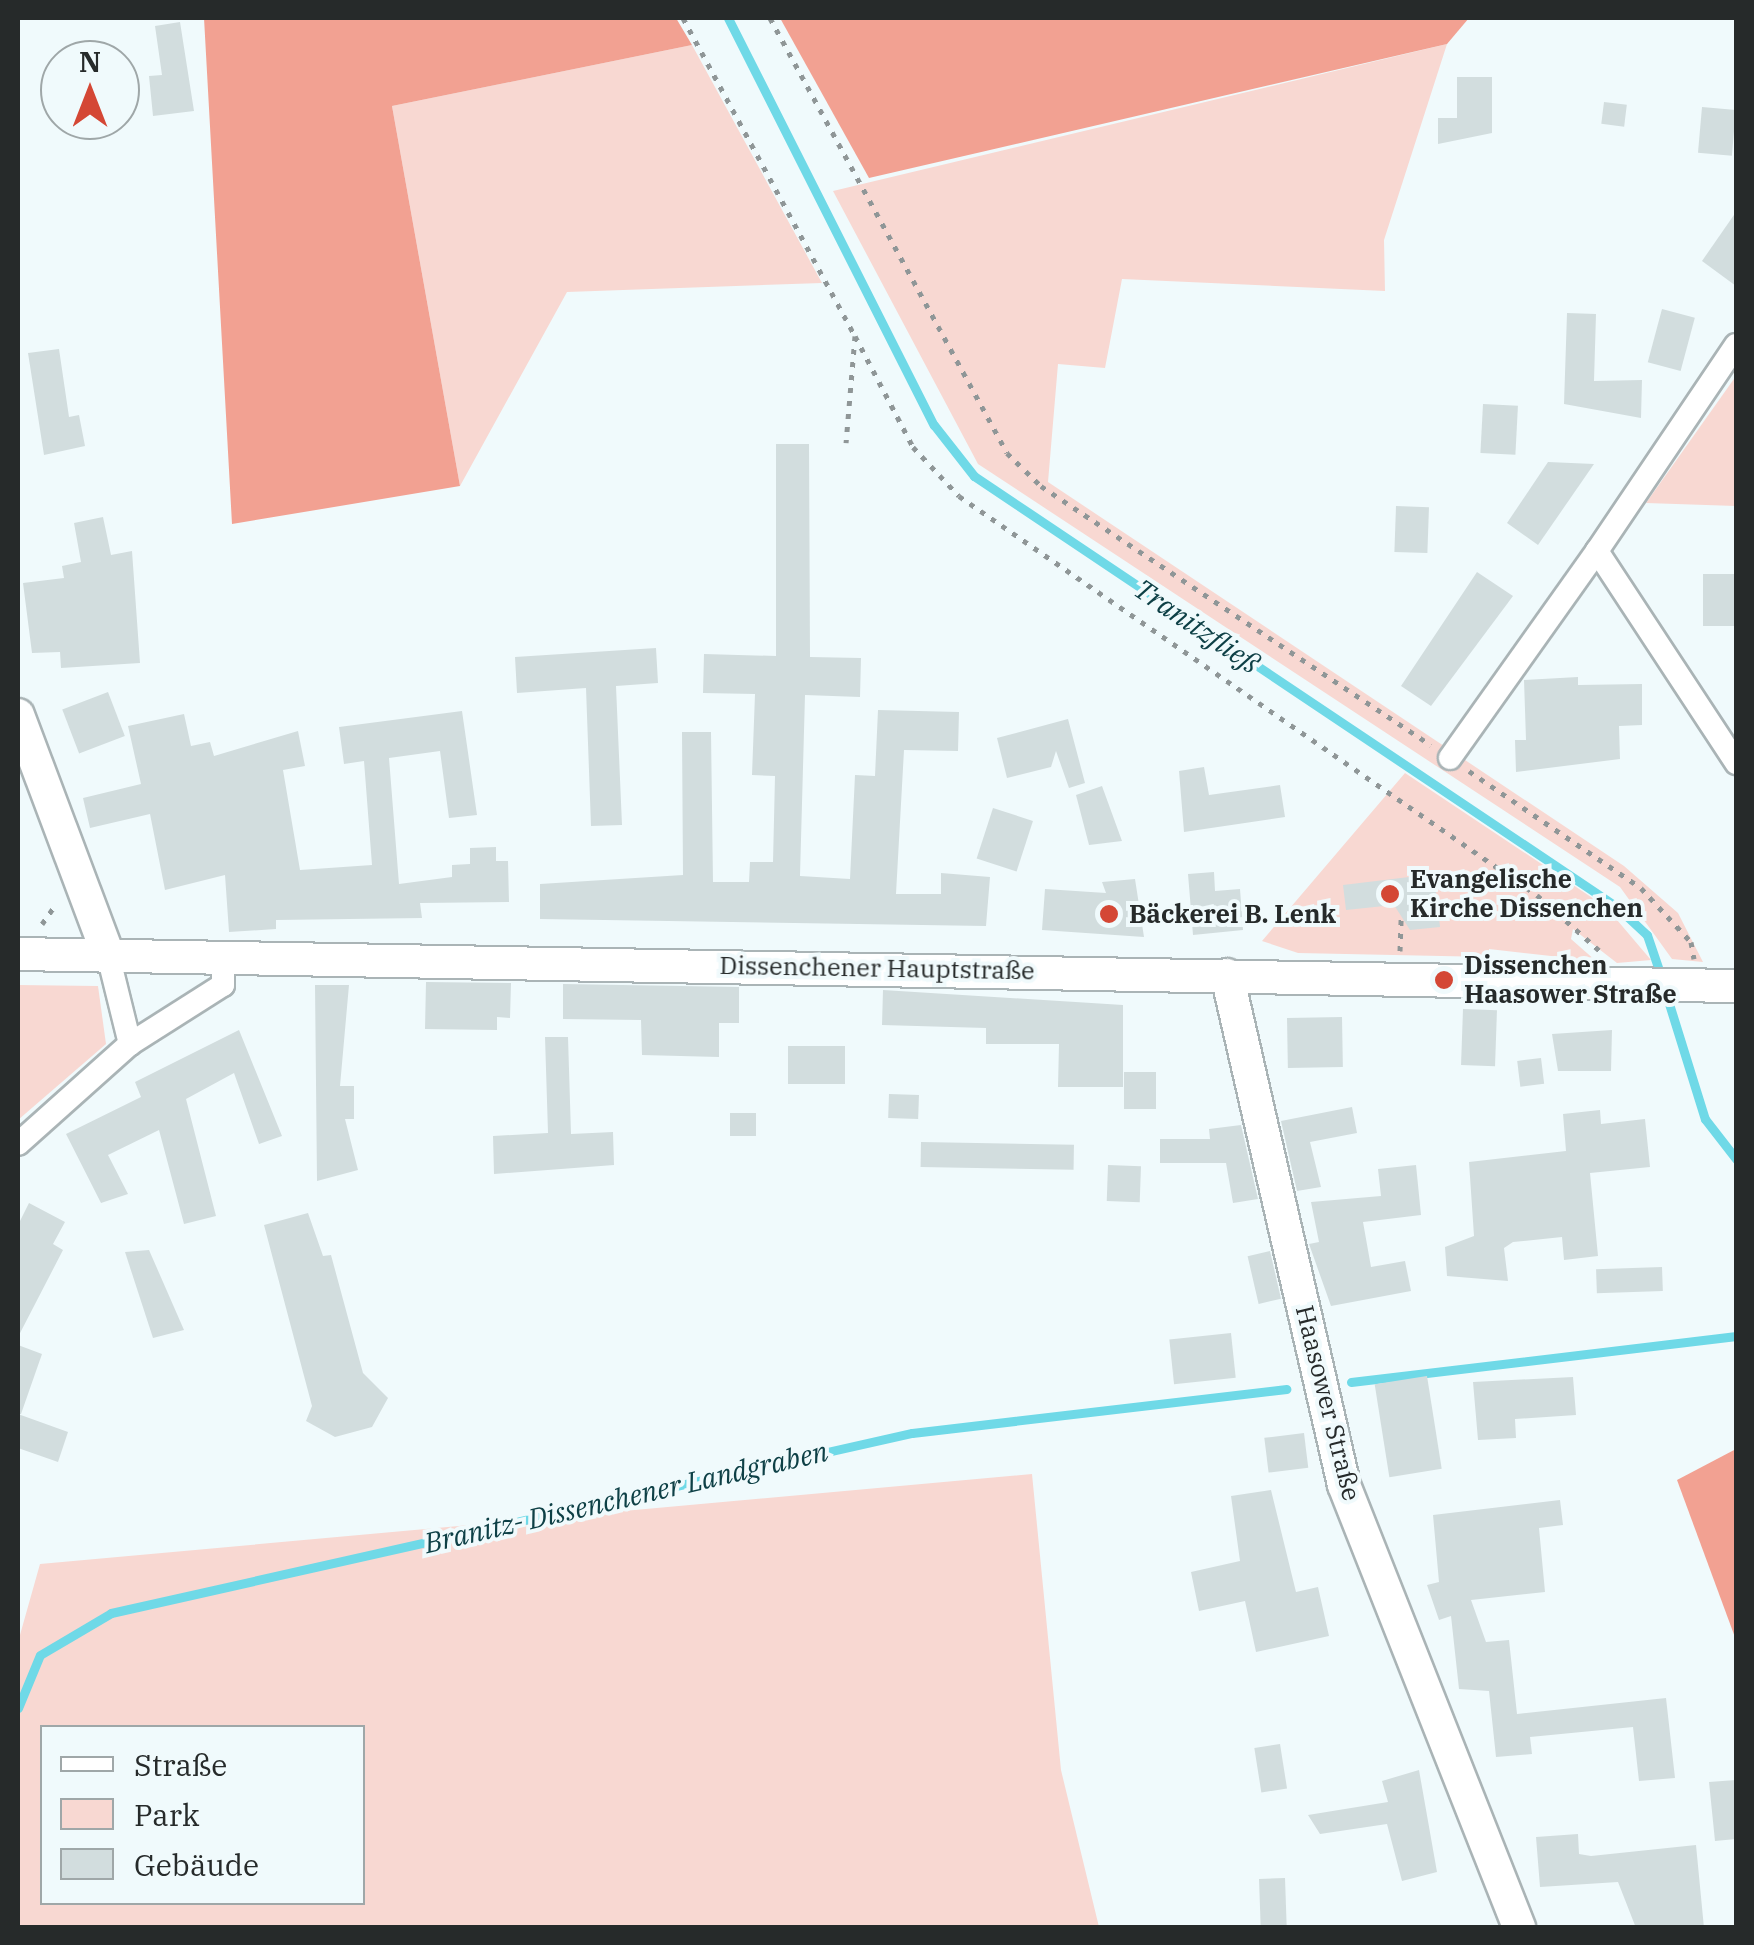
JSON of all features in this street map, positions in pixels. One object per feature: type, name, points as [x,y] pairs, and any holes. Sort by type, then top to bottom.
[{"type":"main road","points":[[18,715],[108,955]]},
{"type":"main road","name":"Dissenchener Hauptstraße","points":[[18,954],[1736,986]]},
{"type":"main road","name":"Haasower Straße","points":[[1227,975],[1344,1484],[1519,1928]]},
{"type":"street","points":[[1450,758],[1597,551],[1736,344]]},
{"type":"street","points":[[1597,551],[1736,763]]},
{"type":"street","points":[[108,955],[130,1044]]},
{"type":"street","points":[[18,1144],[130,1044],[223,985],[224,955]]},
{"type":"path","points":[[683,18],[930,469],[1054,562],[1537,896],[1600,950],[1629,984]]},
{"type":"path","points":[[770,18],[1006,452],[1041,486],[1450,758],[1652,899],[1691,942],[1692,985]]},
{"type":"path","points":[[846,443],[855,336]]},
{"type":"green space","points":[[1447,44],[1384,240],[1385,291],[1122,279],[1105,368],[1058,364],[1048,482],[1624,866],[1678,913],[1703,962],[1672,959],[1620,887],[978,464],[833,191]]},
{"type":"green space","points":[[692,45],[822,283],[567,292],[460,486],[392,106]]},
{"type":"green space","points":[[1736,376],[1736,506],[1646,503]]},
{"type":"green space","points":[[1405,773],[1606,907],[1651,960],[1617,963],[1573,929],[1571,939],[1596,961],[1489,949],[1489,957],[1298,953],[1262,941]]},
{"type":"green space","points":[[18,985],[98,986],[106,1044],[18,1120]]},
{"type":"green space","points":[[1032,1474],[1061,1770],[1099,1927],[18,1927],[18,1642],[40,1564]]},
{"type":"shaded area","points":[[204,18],[676,18],[692,45],[392,106],[460,486],[232,524]]},
{"type":"shaded area","points":[[780,18],[1469,18],[1447,44],[869,178]]},
{"type":"shaded area","points":[[1736,1449],[1736,1640],[1677,1480]]},
{"type":"building","points":[[180,22],[194,111],[153,116],[149,76],[162,75],[155,26]]},
{"type":"building","points":[[1457,77],[1492,77],[1492,133],[1438,144],[1438,118],[1457,118]]},
{"type":"building","points":[[1604,102],[1627,105],[1624,127],[1601,124]]},
{"type":"building","points":[[1702,107],[1736,110],[1732,156],[1698,153]]},
{"type":"building","points":[[1736,212],[1736,286],[1702,261]]},
{"type":"building","points":[[1662,309],[1695,318],[1681,371],[1648,362]]},
{"type":"building","points":[[1567,313],[1596,314],[1594,381],[1642,380],[1641,418],[1564,404]]},
{"type":"building","points":[[59,349],[69,417],[79,415],[85,446],[44,455],[28,353]]},
{"type":"building","points":[[1483,404],[1518,406],[1515,455],[1480,453]]},
{"type":"building","points":[[776,444],[809,444],[810,657],[861,658],[860,697],[805,695],[800,876],[850,879],[855,775],[875,776],[878,710],[959,712],[958,751],[904,750],[896,894],[941,894],[941,873],[990,877],[986,926],[540,919],[540,884],[683,875],[682,732],[711,732],[713,882],[749,882],[750,862],[773,862],[775,776],[752,775],[755,694],[703,693],[704,654],[776,656]]},
{"type":"building","points":[[1548,462],[1594,464],[1538,545],[1507,523]]},
{"type":"building","points":[[1396,506],[1429,507],[1427,553],[1394,552]]},
{"type":"building","points":[[103,517],[111,555],[132,551],[140,663],[61,668],[60,652],[32,653],[23,583],[64,578],[62,566],[81,562],[74,523]]},
{"type":"building","points":[[1477,572],[1513,596],[1431,706],[1401,686]]},
{"type":"building","points":[[1703,574],[1736,574],[1736,626],[1703,626]]},
{"type":"building","points":[[656,648],[658,683],[616,686],[622,825],[591,826],[586,688],[517,693],[515,657]]},
{"type":"building","points":[[1578,677],[1578,685],[1642,684],[1642,725],[1619,726],[1620,759],[1516,772],[1515,740],[1526,740],[1524,680]]},
{"type":"building","points":[[108,692],[125,736],[79,753],[62,710]]},
{"type":"building","points":[[462,711],[477,815],[449,818],[440,751],[389,758],[399,884],[452,877],[452,865],[470,864],[470,848],[496,847],[496,861],[508,861],[509,902],[420,903],[422,918],[276,920],[276,929],[229,932],[225,875],[165,890],[150,814],[90,828],[83,798],[141,784],[128,726],[184,714],[191,746],[210,742],[214,756],[298,731],[305,766],[283,770],[300,870],[372,865],[364,761],[344,764],[339,727]]},
{"type":"building","points":[[1068,719],[1085,783],[1069,788],[1056,751],[1051,767],[1007,778],[997,738]]},
{"type":"building","points":[[1204,767],[1209,795],[1280,785],[1285,817],[1184,832],[1179,771]]},
{"type":"building","points":[[1102,786],[1122,841],[1089,845],[1076,795]]},
{"type":"building","points":[[993,808],[1033,821],[1017,871],[977,858]]},
{"type":"building","points":[[1214,872],[1215,891],[1240,889],[1243,930],[1193,935],[1188,874]]},
{"type":"building","name":"Evangelische Kirche Dissenchen","points":[[1434,874],[1440,927],[1410,930],[1394,905],[1346,910],[1343,885]]},
{"type":"building","name":"Bäckerei B. Lenk","points":[[1135,879],[1144,937],[1042,930],[1045,889],[1106,893],[1102,882]]},
{"type":"building","points":[[426,982],[511,983],[510,1018],[497,1017],[497,1030],[425,1029]]},
{"type":"building","points":[[563,984],[739,987],[739,1023],[719,1023],[719,1057],[642,1055],[641,1020],[563,1019]]},
{"type":"building","points":[[315,985],[349,985],[340,1086],[354,1086],[354,1119],[345,1119],[358,1170],[317,1181]]},
{"type":"building","points":[[883,990],[1123,1005],[1123,1087],[1058,1087],[1059,1044],[986,1044],[986,1028],[882,1025]]},
{"type":"building","points":[[1463,1009],[1497,1010],[1495,1066],[1461,1065]]},
{"type":"building","points":[[1342,1017],[1343,1067],[1288,1068],[1287,1018]]},
{"type":"building","points":[[239,1030],[282,1136],[259,1144],[234,1073],[186,1099],[216,1216],[184,1224],[159,1130],[108,1155],[128,1194],[101,1203],[66,1134],[141,1097],[135,1082]]},
{"type":"building","points":[[1612,1030],[1611,1071],[1558,1071],[1552,1034]]},
{"type":"building","points":[[545,1037],[568,1037],[571,1134],[613,1132],[614,1165],[494,1174],[493,1136],[548,1133]]},
{"type":"building","points":[[788,1046],[845,1046],[845,1084],[788,1084]]},
{"type":"building","points":[[1541,1058],[1544,1084],[1520,1087],[1517,1061]]},
{"type":"building","points":[[1124,1072],[1156,1072],[1156,1109],[1124,1109]]},
{"type":"building","points":[[889,1094],[919,1095],[918,1119],[888,1118]]},
{"type":"building","points":[[1352,1107],[1357,1133],[1310,1142],[1321,1187],[1297,1191],[1281,1121]]},
{"type":"building","points":[[1600,1110],[1601,1124],[1645,1119],[1650,1167],[1590,1173],[1598,1256],[1564,1260],[1562,1237],[1513,1242],[1504,1248],[1508,1281],[1447,1276],[1445,1247],[1474,1236],[1469,1162],[1566,1151],[1563,1114]]},
{"type":"building","points":[[730,1113],[756,1113],[756,1136],[730,1136]]},
{"type":"building","points":[[1241,1125],[1258,1199],[1233,1203],[1226,1163],[1160,1163],[1160,1139],[1210,1139],[1209,1129]]},
{"type":"building","points":[[921,1142],[1074,1145],[1074,1170],[921,1167]]},
{"type":"building","points":[[1108,1165],[1141,1166],[1140,1202],[1107,1201]]},
{"type":"building","points":[[1416,1165],[1421,1215],[1363,1222],[1371,1267],[1405,1261],[1411,1291],[1331,1306],[1309,1244],[1319,1242],[1311,1202],[1381,1196],[1378,1169]]},
{"type":"building","points":[[29,1203],[65,1222],[53,1244],[63,1250],[18,1337],[18,1225]]},
{"type":"building","points":[[308,1213],[323,1256],[331,1255],[363,1373],[388,1398],[372,1427],[335,1437],[306,1421],[312,1406],[264,1225]]},
{"type":"building","points":[[149,1250],[184,1330],[153,1338],[125,1252]]},
{"type":"building","points":[[1270,1251],[1281,1299],[1259,1304],[1248,1256]]},
{"type":"building","points":[[1662,1267],[1663,1291],[1597,1293],[1596,1269]]},
{"type":"building","points":[[1231,1333],[1236,1378],[1174,1384],[1169,1339]]},
{"type":"building","points":[[18,1345],[42,1354],[21,1414],[18,1414]]},
{"type":"building","points":[[1427,1376],[1442,1469],[1389,1477],[1375,1384]]},
{"type":"building","points":[[1573,1377],[1576,1415],[1515,1419],[1516,1438],[1478,1440],[1473,1382]]},
{"type":"building","points":[[18,1414],[68,1432],[58,1462],[18,1448]]},
{"type":"building","points":[[1304,1433],[1308,1468],[1269,1473],[1264,1438]]},
{"type":"building","points":[[1271,1490],[1296,1592],[1318,1587],[1329,1636],[1256,1652],[1245,1601],[1199,1611],[1191,1572],[1240,1561],[1231,1496]]},
{"type":"building","points":[[1560,1500],[1563,1525],[1539,1528],[1545,1592],[1471,1600],[1486,1642],[1509,1640],[1517,1714],[1666,1698],[1675,1778],[1639,1781],[1633,1727],[1530,1737],[1532,1754],[1496,1757],[1489,1691],[1459,1689],[1451,1616],[1439,1620],[1427,1585],[1439,1582],[1433,1515]]},
{"type":"building","points":[[1280,1744],[1287,1788],[1261,1793],[1254,1748]]},
{"type":"building","points":[[1419,1770],[1437,1872],[1402,1881],[1387,1824],[1320,1834],[1308,1815],[1388,1802],[1382,1781]]},
{"type":"building","points":[[1736,1780],[1736,1839],[1715,1841],[1709,1782]]},
{"type":"building","points":[[1578,1834],[1579,1854],[1591,1856],[1696,1845],[1704,1928],[1636,1928],[1618,1882],[1540,1887],[1536,1837]]},
{"type":"building","points":[[1285,1878],[1287,1928],[1261,1928],[1259,1879]]},
{"type":"waterway","name":"Tranitzfließ","points":[[728,18],[934,425],[974,476],[1617,907],[1647,935],[1662,979]]},
{"type":"waterway","name":"Tranitzfließ","points":[[1666,994],[1705,1119],[1736,1159]]},
{"type":"waterway","points":[[1351,1382],[1736,1336]]},
{"type":"waterway","name":"Branitz- Dissenchener Landgraben","points":[[18,1708],[40,1655],[111,1613],[912,1433],[1286,1389]]},
{"type":"place","name":"Evangelische Kirche Dissenchen","points":[[1390,894]]},
{"type":"place","name":"Bäckerei B. Lenk","points":[[1109,914]]},
{"type":"place","name":"Dissenchen Haasower Straße","points":[[1444,980]]}]
